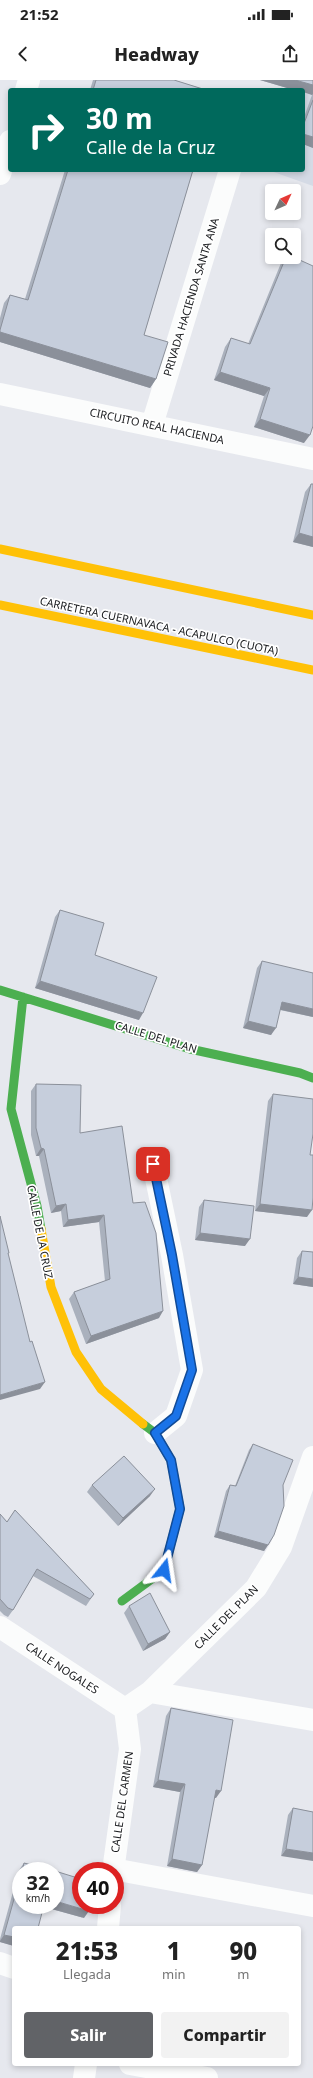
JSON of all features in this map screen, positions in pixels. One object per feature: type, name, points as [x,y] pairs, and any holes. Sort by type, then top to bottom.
[{"type":"main road","points":[[0,550],[313,615]]},
{"type":"main road","name":"CARRETERA CUERNAVACA - ACAPULCO (CUOTA)","points":[[0,605],[313,670]]},
{"type":"main road","name":"CALLE DEL PLAN","points":[[0,990],[190,1048],[300,1072],[313,1078]]},
{"type":"main road","name":"CALLE DE LA CRUZ","points":[[23,997],[11,1109],[37,1206],[51,1287],[76,1352],[101,1389],[155,1433],[171,1460],[180,1509],[164,1570],[122,1601]]},
{"type":"street","points":[[0,174],[8,148]]},
{"type":"street","name":"PRIVADA HACIENDA SANTA ANA","points":[[152,425],[229,172]]},
{"type":"street","name":"CIRCUITO REAL HACIENDA","points":[[0,394],[313,459]]},
{"type":"street","points":[[153,1164],[172,1255],[192,1370],[176,1416],[155,1433]]},
{"type":"street","name":"CALLE DEL PLAN","points":[[125,1709],[150,1692],[256,1588],[281,1547],[313,1457]]},
{"type":"street","name":"CALLE NOGALES","points":[[0,1627],[125,1709]]},
{"type":"street","points":[[150,1692],[313,1720]]},
{"type":"street","name":"CALLE DEL CARMEN","points":[[114,1862],[130,1749],[125,1709]]},
{"type":"street","points":[[124,1872],[313,1906]]},
{"type":"street","points":[[108,1926],[109,1914]]},
{"type":"street","points":[[0,1963],[12,1967]]},
{"type":"street","points":[[84,2078],[86,2066]]},
{"type":"street","points":[[141,2066],[207,2078]]},
{"type":"shaded area","points":[[275,80],[313,80],[313,186],[274,172],[305,172],[305,88],[287,88]]},
{"type":"building","points":[[96,80],[174,80],[200,88],[94,88]]},
{"type":"building","points":[[295,80],[313,80],[313,85]]},
{"type":"building","points":[[313,100],[313,137],[305,135],[305,121]]},
{"type":"building","points":[[67,172],[192,172],[144,335],[168,342],[156,379],[0,332],[10,295],[28,300]]},
{"type":"building","points":[[301,261],[313,266],[313,426],[310,435],[260,419],[270,388],[220,372],[231,338],[250,344],[283,264],[301,264]]},
{"type":"building","points":[[311,484],[313,484],[313,537],[299,533]]},
{"type":"building","points":[[60,910],[104,923],[95,955],[157,977],[143,1013],[40,981]]},
{"type":"building","points":[[262,961],[313,973],[313,1009],[282,1002],[276,1028],[248,1021]]},
{"type":"building","points":[[36,1084],[81,1085],[80,1133],[122,1126],[133,1203],[145,1202],[156,1233],[163,1311],[91,1336],[74,1292],[110,1279],[104,1215],[68,1220],[66,1204],[56,1206],[44,1149],[41,1148],[36,1128]]},
{"type":"building","points":[[273,1094],[313,1099],[313,1134],[310,1155],[313,1155],[312,1210],[260,1204]]},
{"type":"building","points":[[204,1200],[254,1206],[250,1239],[200,1233]]},
{"type":"building","points":[[0,1216],[30,1342],[32,1341],[45,1382],[0,1395]]},
{"type":"building","points":[[302,1251],[313,1252],[313,1279],[298,1277]]},
{"type":"building","points":[[253,1444],[293,1460],[283,1485],[284,1506],[274,1535],[268,1545],[218,1531],[230,1485],[236,1486]]},
{"type":"building","points":[[124,1456],[155,1489],[123,1518],[92,1485]]},
{"type":"building","points":[[15,1510],[94,1594],[90,1599],[37,1569],[13,1610],[8,1608],[0,1599],[0,1514],[7,1522]]},
{"type":"building","points":[[150,1593],[170,1632],[148,1644],[129,1606]]},
{"type":"building","points":[[171,1708],[233,1720],[221,1791],[216,1790],[202,1865],[172,1859],[185,1784],[158,1780]]},
{"type":"building","points":[[293,1808],[313,1812],[313,1853],[286,1849]]},
{"type":"building","points":[[64,1874],[72,1876],[72,1906],[64,1904]]},
{"type":"building","points":[[12,1906],[12,1914],[42,1914],[39,1926],[12,1926],[12,1937],[4,1935]]},
{"type":"traffic: fast","points":[[0,990],[190,1049],[300,1073],[313,1078]]},
{"type":"traffic: fast","points":[[23,997],[11,1109],[37,1206],[41,1229]]},
{"type":"traffic: fast","points":[[122,1601],[164,1570],[180,1509],[171,1460],[155,1433],[143,1424]]},
{"type":"traffic: slow","points":[[0,549],[313,615]]},
{"type":"traffic: slow","points":[[0,605],[313,670]]},
{"type":"traffic: slow","points":[[41,1229],[51,1287],[76,1352],[101,1389],[143,1424]]},
{"type":"route","points":[[153,1164],[172,1255],[192,1370],[176,1416],[155,1433],[171,1460],[180,1509],[164,1570]]}]
